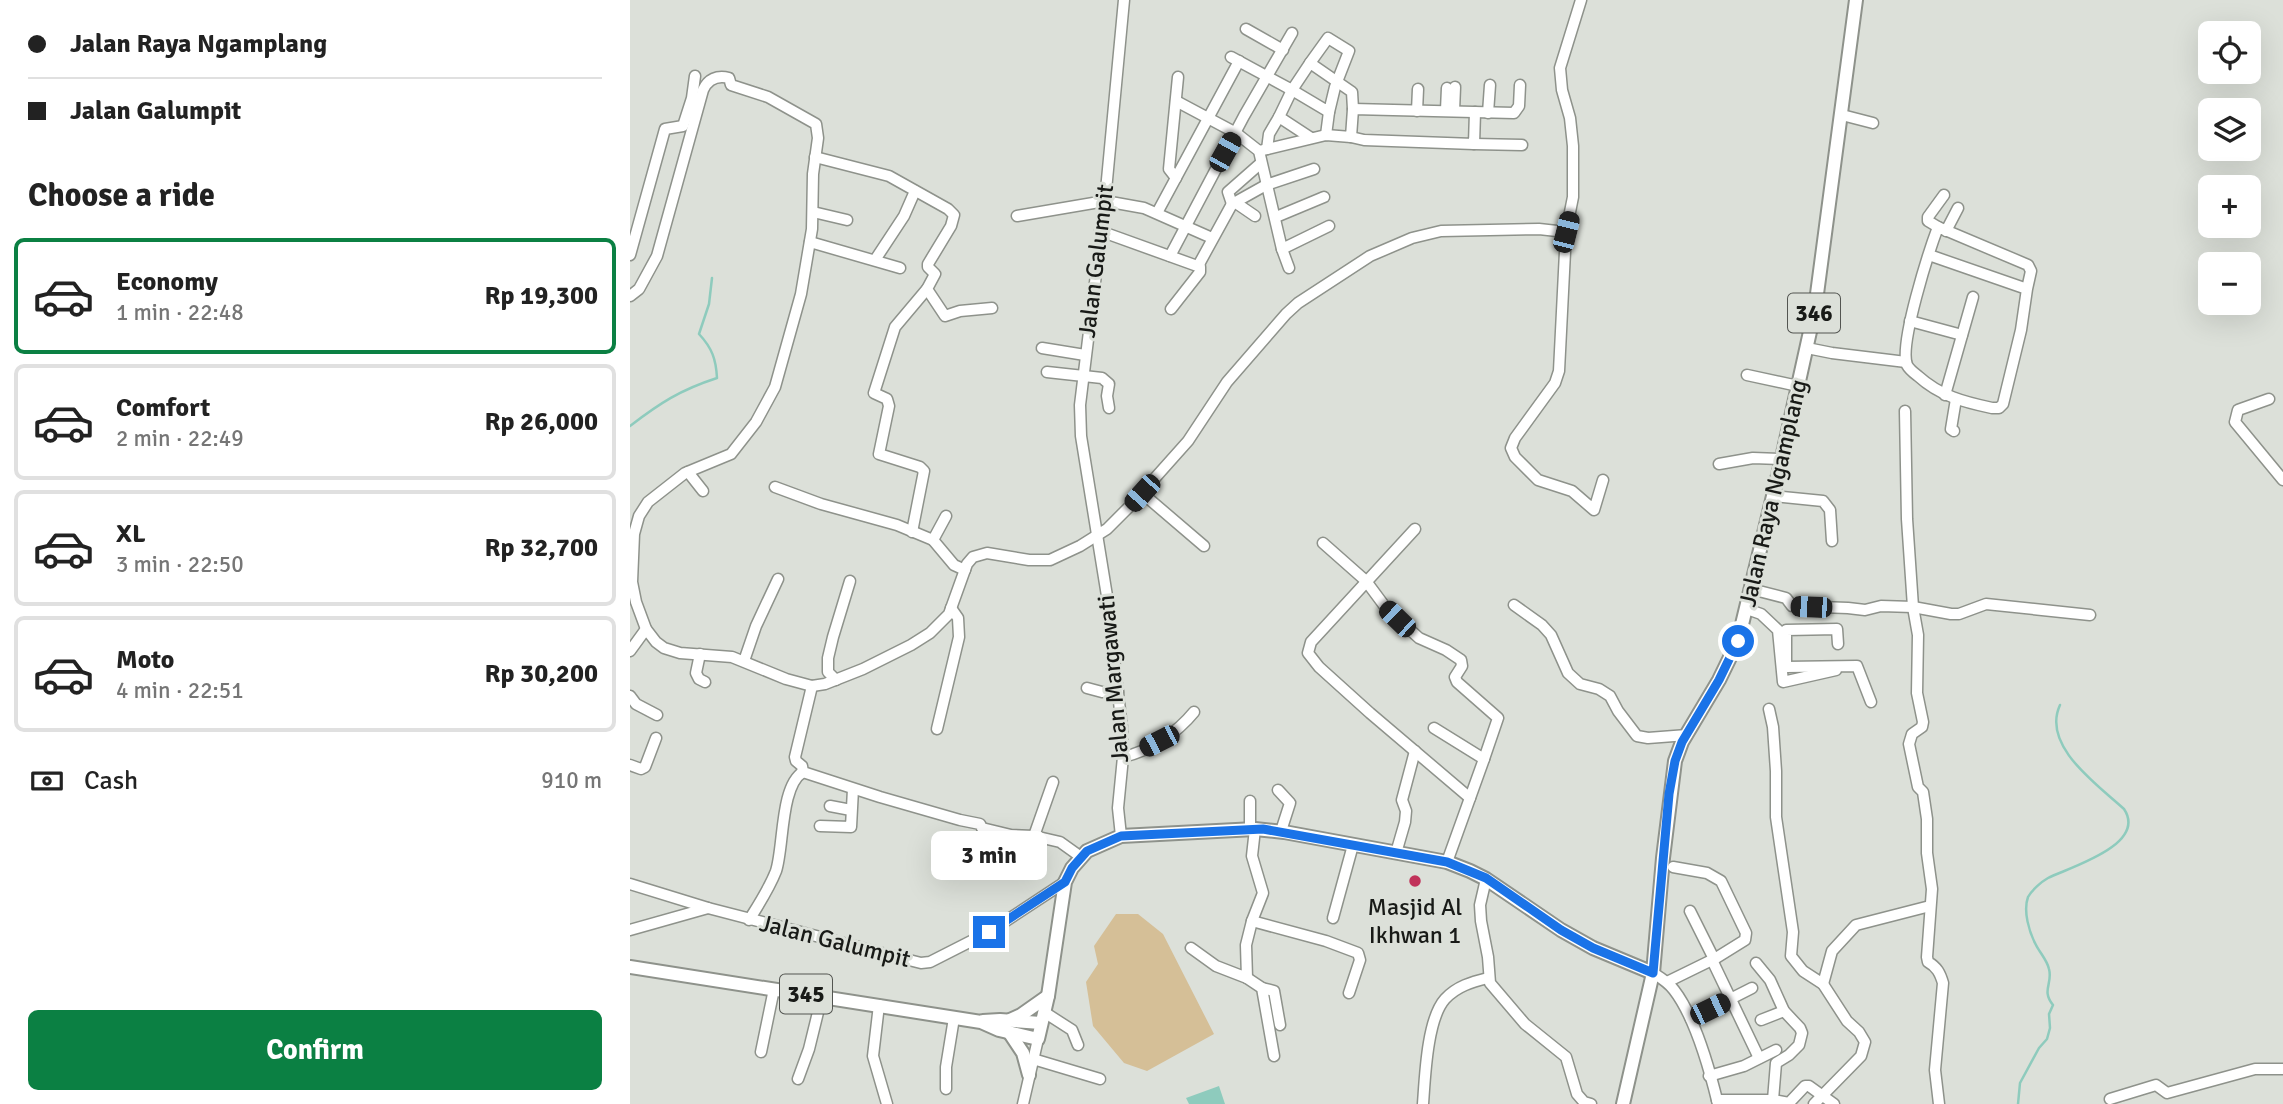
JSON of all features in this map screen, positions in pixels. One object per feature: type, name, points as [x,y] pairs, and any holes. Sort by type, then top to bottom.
[{"type":"main road","name":"Jalan Raya Ngamplang","points":[[1623,1104],[1653,973],[1670,785],[1678,751],[1719,680],[1739,636],[1807,348],[1826,237],[1856,0]]},
{"type":"main road","points":[[1038,1039],[1048,996],[1065,882],[1072,868],[1093,847],[1121,836],[1252,829],[1281,831],[1447,862],[1486,878],[1561,930],[1593,948],[1653,973]]},
{"type":"main road","name":"345","points":[[630,967],[954,1018],[982,1022],[991,1020],[1038,1039]]},
{"type":"main road","name":"345","points":[[1009,1026],[1048,996]]},
{"type":"main road","name":"345","points":[[1009,1026],[1043,1018]]},
{"type":"main road","points":[[1009,1026],[1023,1053],[1029,1075]]},
{"type":"street","name":"Jalan Galumpit","points":[[1097,530],[1081,436],[1080,405],[1105,201],[1124,0]]},
{"type":"street","points":[[1581,0],[1560,68],[1573,146],[1573,198],[1566,232],[1558,375],[1515,438],[1511,452],[1538,480],[1569,490],[1594,510],[1603,480]]},
{"type":"street","points":[[1246,29],[1283,50]]},
{"type":"street","points":[[1170,256],[1184,226],[1293,33]]},
{"type":"street","points":[[1289,268],[1261,163],[1263,150],[1292,90],[1327,38],[1343,46],[1349,53],[1329,112],[1326,135]]},
{"type":"street","points":[[1157,213],[1208,119],[1235,59],[1329,112]]},
{"type":"street","points":[[1311,63],[1352,92],[1351,137]]},
{"type":"street","points":[[630,255],[664,132],[666,128],[683,127],[695,76]]},
{"type":"street","points":[[1176,177],[1169,169],[1178,77]]},
{"type":"street","points":[[630,296],[639,289],[657,256],[703,90],[713,79],[726,80],[768,97],[816,124],[818,158],[814,243],[771,396],[756,422],[731,454],[690,475],[648,502],[636,525],[632,582],[646,629],[664,648],[680,653],[745,657],[786,679],[812,685],[825,684],[833,678],[886,658],[921,639],[946,618],[951,608],[960,567],[973,557],[988,553],[1029,560],[1050,560],[1097,530],[1142,493],[1188,441],[1227,382],[1286,314],[1298,303],[1370,256],[1412,238],[1441,231],[1539,229],[1566,232]]},
{"type":"street","points":[[1488,113],[1490,85]]},
{"type":"street","points":[[1353,109],[1517,112],[1520,85]]},
{"type":"street","points":[[1450,111],[1451,88]]},
{"type":"street","points":[[1417,111],[1418,89]]},
{"type":"street","points":[[1176,101],[1236,132],[1263,150],[1326,135],[1364,140],[1522,145]]},
{"type":"street","points":[[1474,144],[1475,112]]},
{"type":"street","points":[[1842,115],[1873,123]]},
{"type":"street","points":[[1279,117],[1311,138]]},
{"type":"street","points":[[818,158],[880,173],[938,202],[954,216],[951,226],[928,264],[935,274],[927,289],[894,331],[874,391],[889,402],[879,454],[923,468],[912,532]]},
{"type":"street","points":[[1255,216],[1234,203],[1228,192],[1261,163]]},
{"type":"street","points":[[1198,266],[1234,203],[1266,185],[1314,169]]},
{"type":"street","points":[[875,260],[904,216],[915,191]]},
{"type":"street","points":[[1944,195],[1928,221],[1942,229],[2028,265],[2031,271],[2021,330],[2003,404],[1999,408],[1945,395],[1927,384],[1906,362],[1910,321],[1929,255],[1942,229],[1958,208]]},
{"type":"street","points":[[1276,217],[1324,197]]},
{"type":"street","points":[[1017,216],[1105,201],[1144,208],[1212,238]]},
{"type":"street","points":[[817,213],[847,220]]},
{"type":"street","points":[[1282,249],[1329,226]]},
{"type":"street","points":[[1100,231],[1201,268],[1171,309]]},
{"type":"street","points":[[814,243],[900,268]]},
{"type":"street","points":[[1929,255],[2026,289]]},
{"type":"street","points":[[927,289],[945,316],[960,311],[992,308]]},
{"type":"street","points":[[1945,395],[1973,297]]},
{"type":"street","points":[[1910,321],[1962,335]]},
{"type":"street","points":[[1042,348],[1085,355]]},
{"type":"street","points":[[1807,348],[1906,362]]},
{"type":"street","points":[[1047,372],[1102,378],[1109,384],[1109,408]]},
{"type":"street","points":[[1747,375],[1798,386]]},
{"type":"street","points":[[2269,399],[2238,410],[2235,422],[2283,480]]},
{"type":"street","points":[[1905,411],[1907,519],[1913,607],[1918,635],[1917,693],[1923,722],[1922,727],[1912,734],[1909,748],[1918,787],[1923,792],[1927,819],[1927,853],[1932,890],[1928,962],[1937,968],[1943,983],[1935,1070],[1939,1104]]},
{"type":"street","points":[[1719,464],[1746,458],[1782,459]]},
{"type":"street","points":[[690,475],[703,491]]},
{"type":"street","points":[[775,487],[933,540],[960,567]]},
{"type":"street","points":[[1142,493],[1205,546]]},
{"type":"street","points":[[1773,496],[1823,501],[1830,510],[1832,541]]},
{"type":"street","points":[[933,540],[946,516]]},
{"type":"street","points":[[1415,529],[1311,642],[1308,655],[1370,713],[1469,798]]},
{"type":"street","name":"Jalan Margawati","points":[[1097,530],[1118,692],[1123,757],[1118,808],[1121,836]]},
{"type":"street","points":[[1323,543],[1366,581],[1386,608],[1419,639],[1446,650],[1461,660],[1462,666],[1455,677],[1457,682],[1498,718],[1447,862]]},
{"type":"street","points":[[745,657],[778,579]]},
{"type":"street","points":[[833,678],[828,658],[850,581]]},
{"type":"street","points":[[1751,589],[1786,598],[1792,606],[1865,610],[1881,606],[1913,607],[1956,614],[1986,604],[2090,615]]},
{"type":"street","points":[[1514,605],[1551,635],[1568,673],[1580,684],[1599,689],[1610,696],[1637,736],[1648,738],[1687,735]]},
{"type":"street","points":[[937,729],[959,637],[958,618],[951,608]]},
{"type":"street","points":[[1745,616],[1761,614],[1782,630],[1837,629],[1838,644]]},
{"type":"street","points":[[630,651],[646,629]]},
{"type":"street","points":[[1782,630],[1783,682],[1857,666]]},
{"type":"street","points":[[700,654],[696,673],[699,679],[705,682]]},
{"type":"street","points":[[1783,667],[1857,666]]},
{"type":"street","points":[[1857,666],[1871,702]]},
{"type":"street","points":[[803,772],[795,757],[812,685]]},
{"type":"street","points":[[1087,688],[1118,692]]},
{"type":"street","points":[[630,696],[635,704],[657,715]]},
{"type":"street","points":[[1769,709],[1776,771],[1776,817],[1793,932],[1791,956],[1803,971],[1823,984],[1847,1021],[1865,1042],[1861,1056],[1818,1093],[1814,1104]]},
{"type":"street","points":[[1123,757],[1137,753],[1169,736],[1194,712]]},
{"type":"street","points":[[1434,727],[1484,759]]},
{"type":"street","points":[[630,765],[641,769],[645,767],[656,738]]},
{"type":"street","points":[[1396,853],[1406,811],[1402,800],[1415,751]]},
{"type":"street","points":[[803,772],[845,784],[853,789],[980,824],[982,828],[1060,842],[1081,857]]},
{"type":"street","points":[[749,920],[777,868],[789,796],[795,779],[803,772]]},
{"type":"street","points":[[1034,836],[1053,782]]},
{"type":"street","points":[[820,826],[850,827],[853,789]]},
{"type":"street","points":[[1278,790],[1290,803],[1281,831]]},
{"type":"street","points":[[1247,978],[1246,945],[1263,893],[1252,856],[1250,801]]},
{"type":"street","points":[[830,806],[851,810]]},
{"type":"street","points":[[1333,918],[1353,845]]},
{"type":"street","points":[[1667,982],[1713,960],[1745,940],[1746,933],[1721,881],[1707,873],[1673,867]]},
{"type":"street","points":[[1486,878],[1480,905],[1488,957],[1488,978],[1498,994],[1525,1024],[1566,1057],[1577,1094],[1584,1102],[1591,1104]]},
{"type":"street","name":"Jalan Galumpit","points":[[630,884],[749,920],[901,958],[930,962],[989,932],[1065,882]]},
{"type":"street","points":[[1823,984],[1832,951],[1856,925],[1930,906]]},
{"type":"street","points":[[630,930],[708,908]]},
{"type":"street","points":[[1690,911],[1759,1058]]},
{"type":"street","points":[[1252,921],[1326,941],[1358,953],[1360,960],[1349,993]]},
{"type":"street","points":[[1191,947],[1216,966],[1274,991],[1280,1025]]},
{"type":"street","points":[[1756,963],[1770,980],[1784,1011],[1800,1028],[1802,1038],[1789,1055],[1776,1063],[1773,1100]]},
{"type":"street","points":[[1653,973],[1676,992],[1691,1018],[1717,1102],[1773,1100],[1789,1103],[1803,1086],[1834,1104]]},
{"type":"street","points":[[1423,1104],[1432,1035],[1442,1004],[1462,986],[1488,978]]},
{"type":"street","points":[[1262,988],[1274,1056]]},
{"type":"street","points":[[1691,1018],[1752,988]]},
{"type":"street","points":[[761,1052],[774,989]]},
{"type":"street","points":[[798,1079],[809,1049],[822,996]]},
{"type":"street","points":[[878,1005],[873,1056],[887,1104]]},
{"type":"street","points":[[1760,1020],[1784,1011]]},
{"type":"street","points":[[946,1089],[946,1067],[954,1018]]},
{"type":"street","points":[[1043,1018],[1072,1030],[1078,1045]]},
{"type":"street","points":[[1023,1104],[1038,1039]]},
{"type":"street","points":[[1709,1076],[1744,1066],[1776,1050]]},
{"type":"street","points":[[1033,1059],[1100,1079]]},
{"type":"street","points":[[2110,1099],[2156,1085],[2167,1093],[2255,1069],[2283,1069]]},
{"type":"shaded area","points":[[1116,914],[1138,914],[1163,934],[1214,1034],[1147,1071],[1124,1063],[1093,1026],[1086,982],[1098,964],[1094,946]]},
{"type":"water","points":[[1219,1086],[1225,1104],[1189,1104],[1186,1098]]},
{"type":"waterway","points":[[630,426],[671,398],[717,378],[712,354],[699,334],[709,304],[712,278]]},
{"type":"waterway","points":[[2018,1104],[2020,1083],[2039,1048],[2047,1039],[2050,1028],[2049,1014],[2053,1005],[2048,995],[2048,966],[2033,940],[2028,921],[2028,897],[2048,878],[2087,861],[2116,844],[2125,834],[2128,822],[2124,809],[2087,776],[2065,750],[2058,735],[2056,720],[2060,705]]},
{"type":"place","name":"Masjid Al Ikhwan 1","points":[[1415,881]]},
{"type":"route","points":[[989,932],[1065,882],[1072,868],[1087,851],[1121,836],[1263,829],[1447,862],[1486,878],[1561,930],[1593,948],[1653,973],[1669,794],[1675,761],[1682,742],[1719,680],[1738,641]]}]
